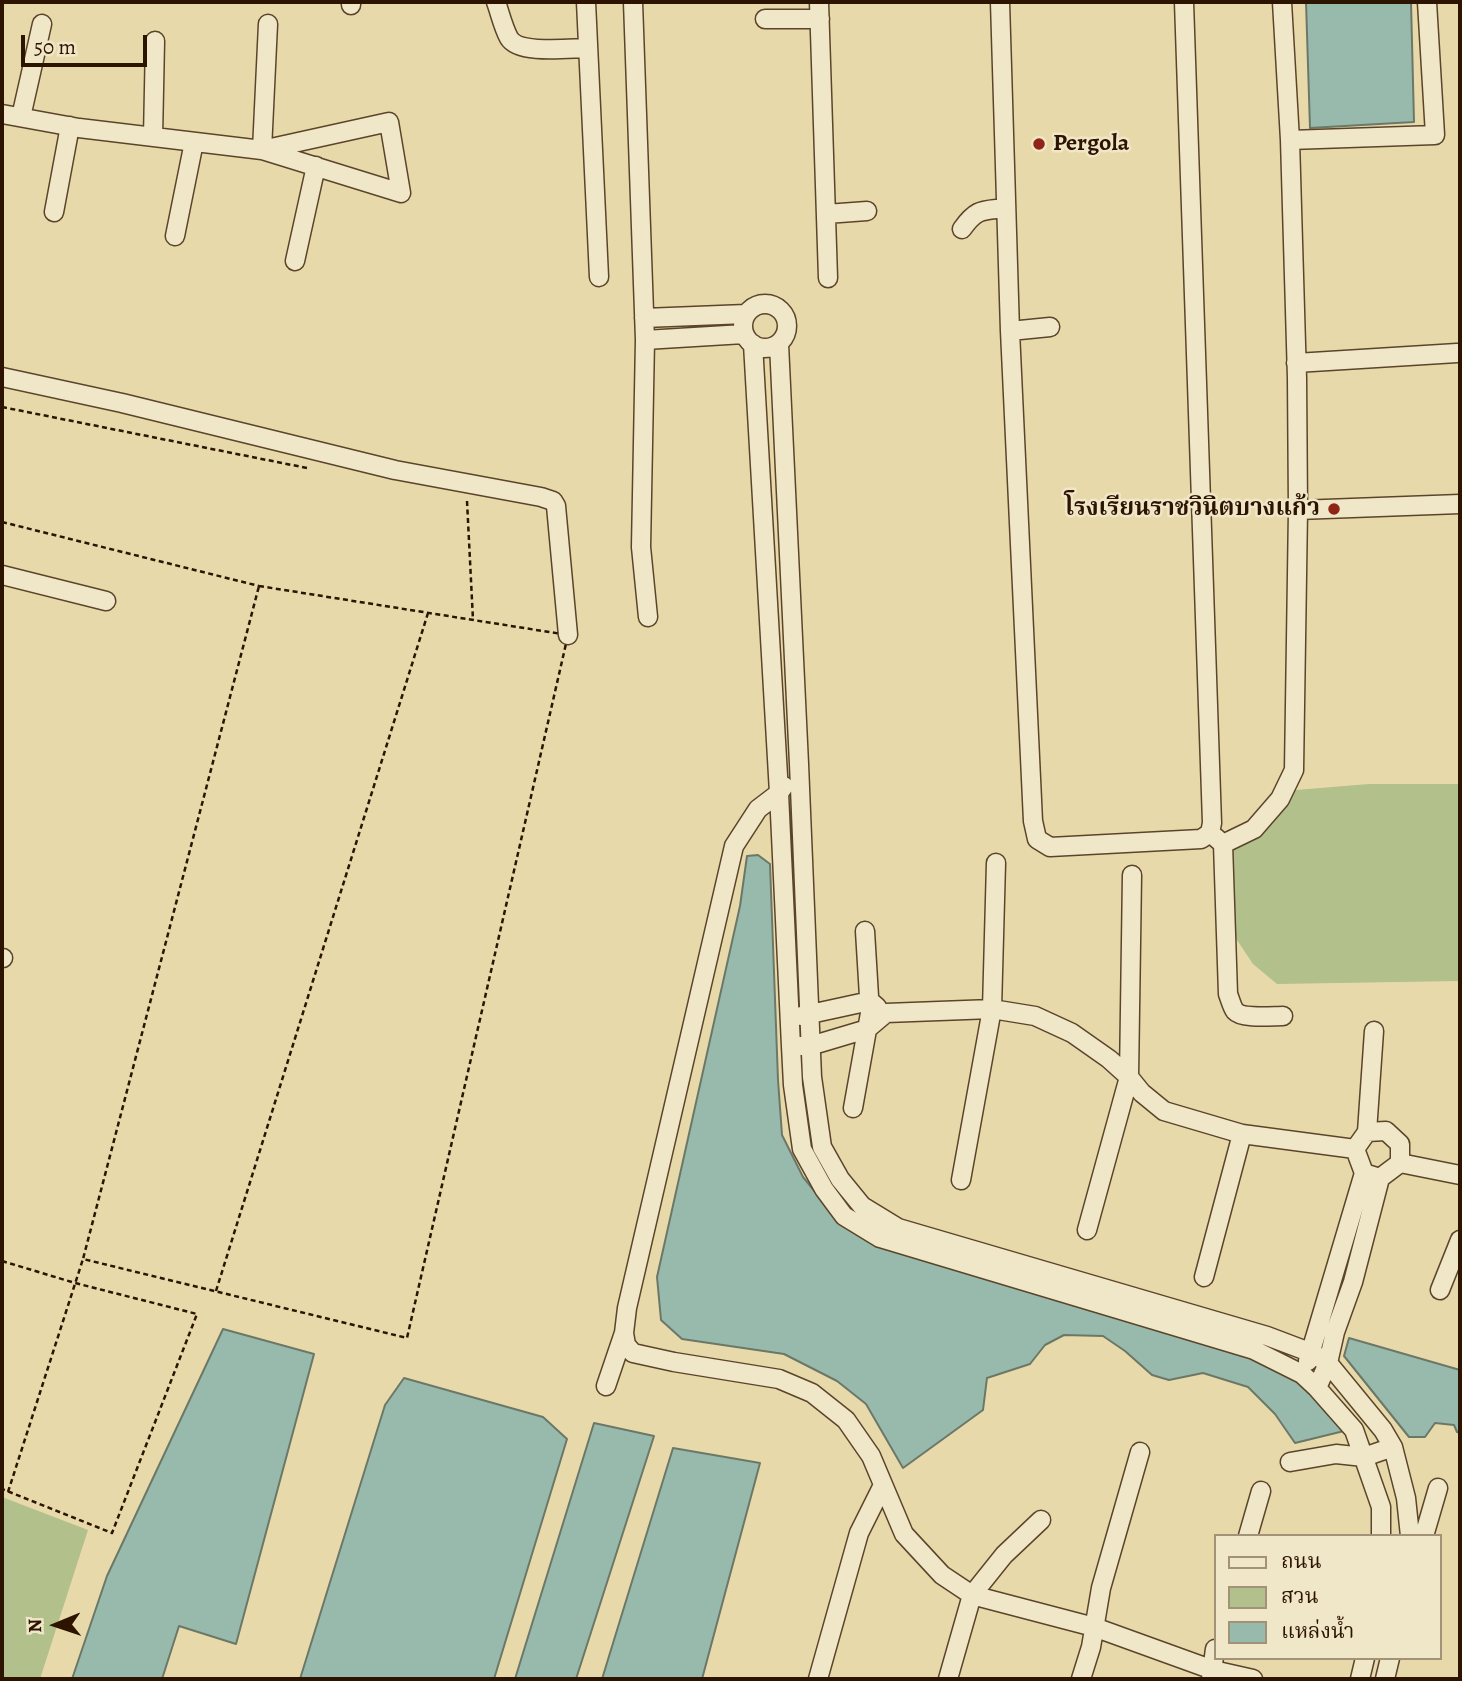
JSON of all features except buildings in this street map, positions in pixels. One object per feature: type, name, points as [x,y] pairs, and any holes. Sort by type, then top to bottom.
[{"type":"street","points":[[496,2],[510,41],[519,46],[531,49],[588,48]]},
{"type":"street","points":[[586,2],[599,277]]},
{"type":"street","points":[[633,2],[645,340],[641,547],[648,617]]},
{"type":"street","points":[[1000,2],[1010,331],[1033,821],[1038,839],[1050,847],[1217,839],[1254,829],[1280,799],[1294,770],[1298,510],[1296,363],[1290,140],[1282,2]]},
{"type":"street","points":[[1184,2],[1212,823],[1217,839],[1228,994],[1236,1012],[1242,1016],[1283,1016]]},
{"type":"street","points":[[1290,140],[1435,135],[1427,2]]},
{"type":"street","points":[[765,19],[820,10],[828,278]]},
{"type":"street","points":[[21,117],[43,24]]},
{"type":"street","points":[[262,150],[268,24]]},
{"type":"street","points":[[153,137],[155,41]]},
{"type":"street","points":[[2,114],[70,126],[262,150],[401,193],[389,122],[262,150]]},
{"type":"street","points":[[54,212],[70,126]]},
{"type":"street","points":[[175,236],[194,142]]},
{"type":"street","points":[[295,261],[316,166]]},
{"type":"street","points":[[962,229],[969,219],[981,210],[1006,208]]},
{"type":"street","points":[[826,214],[867,211]]},
{"type":"street","points":[[645,340],[749,339],[766,348],[779,344],[787,329],[787,320],[777,306],[768,303],[752,307],[743,324],[749,339],[779,793],[793,1078],[802,1149],[824,1189],[844,1216],[880,1238],[1267,1336],[1312,1353],[1328,1363],[1383,1430],[1393,1447],[1406,1498],[1410,1534]]},
{"type":"street","points":[[644,318],[746,314]]},
{"type":"street","points":[[1010,331],[1050,327]]},
{"type":"street","points":[[779,344],[810,1046],[822,1147],[840,1179],[862,1206],[898,1228],[1254,1350],[1302,1374],[1354,1430],[1381,1507],[1381,1534]]},
{"type":"street","points":[[1296,363],[1457,353]]},
{"type":"street","points":[[2,377],[122,403],[395,470],[553,501],[556,506],[568,635]]},
{"type":"street","points":[[1298,510],[1460,504]]},
{"type":"street","points":[[2,575],[106,601]]},
{"type":"street","points":[[606,1386],[624,1332],[627,1308],[734,846],[758,809],[779,793],[799,764]]},
{"type":"street","points":[[961,1180],[992,1009],[996,863]]},
{"type":"street","points":[[1087,1230],[1129,1077],[1132,875]]},
{"type":"street","points":[[853,1108],[870,1013],[865,932]]},
{"type":"street","points":[[790,1017],[809,1016],[870,1001]]},
{"type":"street","points":[[870,1001],[886,1013]]},
{"type":"street","points":[[791,1046],[810,1046],[867,1028],[886,1013],[992,1009],[1035,1016],[1072,1032],[1109,1059],[1164,1111],[1242,1133],[1355,1149],[1372,1175],[1353,1282],[1335,1332],[1328,1363],[1317,1388]]},
{"type":"street","points":[[1355,1149],[1367,1132],[1374,1031]]},
{"type":"street","points":[[793,1078],[812,1077]]},
{"type":"street","points":[[1367,1132],[1386,1131],[1400,1143],[1401,1163]]},
{"type":"street","points":[[1204,1277],[1242,1133]]},
{"type":"street","points":[[1302,1374],[1312,1353],[1372,1175],[1401,1163],[1460,1175]]},
{"type":"street","points":[[1440,1290],[1460,1240]]},
{"type":"street","points":[[624,1332],[626,1345],[633,1353],[779,1379],[812,1393],[846,1420],[871,1456],[904,1534],[942,1575],[972,1595],[1094,1627],[1212,1674],[1253,1679]]},
{"type":"street","points":[[1290,1462],[1336,1454],[1364,1457],[1393,1447]]},
{"type":"street","points":[[1081,1679],[1091,1647],[1101,1588],[1140,1452]]},
{"type":"street","points":[[818,1679],[859,1533],[883,1485]]},
{"type":"street","points":[[1425,1534],[1438,1488]]},
{"type":"street","points":[[1249,1534],[1261,1491]]},
{"type":"street","points":[[1381,1507],[1406,1498]]},
{"type":"street","points":[[948,1679],[972,1595],[1004,1555],[1041,1520]]},
{"type":"street","points":[[1360,1679],[1365,1660]]},
{"type":"street","points":[[1385,1679],[1390,1660]]},
{"type":"path","points":[[2,407],[316,470]]},
{"type":"path","points":[[467,499],[473,620]]},
{"type":"path","points":[[2,522],[259,586],[568,635],[407,1338],[83,1259]]},
{"type":"path","points":[[8,1492],[83,1259],[259,586]]},
{"type":"path","points":[[216,1292],[428,613]]},
{"type":"path","points":[[2,1261],[197,1314],[112,1533],[2,1489]]},
{"type":"green space","points":[[1369,784],[1460,784],[1460,981],[1277,984],[1253,964],[1225,922],[1224,890],[1233,839],[1296,790]]},
{"type":"green space","points":[[2,1497],[88,1530],[40,1679],[2,1679]]},
{"type":"water","points":[[1306,2],[1411,2],[1414,122],[1310,128]]},
{"type":"water","points":[[758,855],[770,864],[782,1135],[803,1177],[834,1215],[1260,1355],[1328,1402],[1344,1431],[1295,1443],[1275,1414],[1248,1387],[1203,1373],[1169,1380],[1152,1375],[1103,1336],[1064,1335],[1045,1345],[1030,1364],[987,1378],[983,1410],[903,1468],[866,1404],[837,1381],[784,1354],[682,1339],[661,1320],[657,1277],[740,906],[747,856]]},
{"type":"water","points":[[223,1329],[314,1354],[236,1644],[179,1626],[162,1679],[72,1679],[107,1576]]},
{"type":"water","points":[[1349,1338],[1460,1370],[1460,1433],[1454,1425],[1435,1423],[1425,1437],[1409,1437],[1344,1356]]},
{"type":"water","points":[[404,1378],[543,1417],[567,1439],[494,1679],[300,1679],[385,1405]]},
{"type":"water","points":[[594,1423],[654,1436],[576,1679],[515,1679]]},
{"type":"water","points":[[673,1448],[760,1463],[702,1679],[602,1679]]},
{"type":"place","name":"Pergola","points":[[1039,144]]},
{"type":"place","name":"โรงเรียนราชวินิตบางแก้ว","points":[[1334,509]]}]
